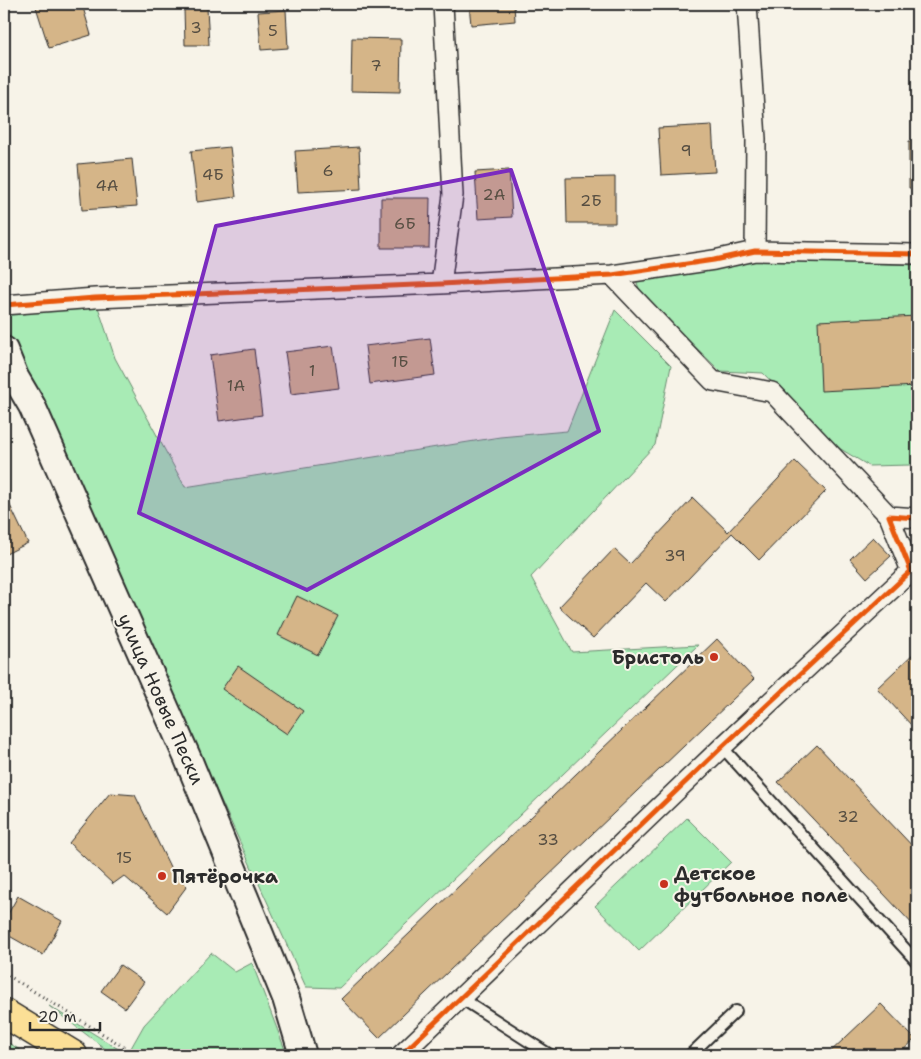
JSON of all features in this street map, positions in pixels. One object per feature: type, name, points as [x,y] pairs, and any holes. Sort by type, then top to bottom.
[{"type":"main road","name":"улица Новые Пески","points":[[4,350],[15,377],[32,406],[188,759],[286,998],[303,1055]]},
{"type":"main road","points":[[4,1012],[73,1055]]},
{"type":"street","points":[[441,284],[453,195],[443,4]]},
{"type":"street","points":[[747,4],[756,139],[755,252]]},
{"type":"street","points":[[4,305],[95,298],[441,284],[612,274],[714,260],[755,252],[917,254]]},
{"type":"street","points":[[401,1055],[722,747],[912,571],[889,516],[772,392],[713,381],[612,274]]},
{"type":"street","points":[[889,516],[917,518]]},
{"type":"lane","points":[[722,747],[917,962]]},
{"type":"lane","points":[[461,998],[550,1055]]},
{"type":"lane","points":[[690,1055],[736,1011]]},
{"type":"path","points":[[4,973],[136,1055]]},
{"type":"highlighted area","points":[[511,170],[599,431],[307,590],[139,513],[216,226]]},
{"type":"green space","points":[[755,259],[917,265],[917,459],[910,465],[869,466],[829,442],[763,373],[720,371],[641,294],[636,280]]},
{"type":"green space","points":[[95,298],[115,358],[185,487],[500,437],[567,431],[615,310],[671,366],[655,445],[531,577],[572,652],[698,645],[339,988],[306,987],[4,324],[4,315]]},
{"type":"green space","name":"Детское футбольное поле","points":[[687,818],[731,862],[639,951],[595,906]]},
{"type":"green space","points":[[211,953],[235,972],[252,963],[287,1055],[142,1055],[131,1048],[144,1025]]},
{"type":"green space","points":[[49,1006],[128,1055],[114,1055]]},
{"type":"green space","points":[[4,1040],[28,1055],[4,1055]]},
{"type":"building","points":[[48,4],[82,4],[91,35],[49,48],[36,7]]},
{"type":"building","points":[[469,4],[514,4],[515,21],[471,25]]},
{"type":"building","points":[[207,8],[209,45],[185,45],[184,9]]},
{"type":"building","points":[[286,10],[288,48],[261,50],[258,12]]},
{"type":"building","points":[[352,38],[401,39],[400,92],[351,91]]},
{"type":"building","points":[[712,125],[715,172],[661,175],[658,128]]},
{"type":"building","points":[[909,141],[917,141],[917,188],[909,188]]},
{"type":"building","points":[[230,147],[236,197],[197,202],[191,151]]},
{"type":"building","points":[[359,147],[361,189],[298,192],[295,151]]},
{"type":"building","points":[[132,159],[137,206],[82,210],[78,164]]},
{"type":"building","points":[[509,170],[512,217],[478,219],[475,172]]},
{"type":"building","points":[[615,177],[615,223],[567,223],[566,178]]},
{"type":"building","points":[[381,198],[430,198],[429,248],[381,248]]},
{"type":"building","points":[[917,316],[917,386],[821,391],[818,321]]},
{"type":"building","points":[[430,338],[435,375],[370,384],[365,346]]},
{"type":"building","points":[[333,346],[339,388],[291,394],[285,352]]},
{"type":"building","points":[[254,349],[262,415],[219,421],[210,355]]},
{"type":"building","points":[[795,461],[826,491],[759,560],[732,533],[666,602],[646,583],[593,638],[559,607],[614,549],[630,564],[693,498],[728,532]]},
{"type":"building","points":[[4,493],[28,543],[4,555]]},
{"type":"building","points":[[873,537],[891,556],[867,578],[850,559]]},
{"type":"building","points":[[297,596],[338,616],[318,655],[278,635]]},
{"type":"building","points":[[717,639],[754,679],[379,1038],[341,999]]},
{"type":"building","points":[[917,650],[917,723],[913,727],[877,688]]},
{"type":"building","points":[[238,666],[303,711],[287,734],[222,689]]},
{"type":"building","points":[[817,745],[917,851],[917,929],[778,782]]},
{"type":"building","points":[[110,793],[135,795],[172,871],[187,886],[167,913],[124,876],[113,884],[69,843]]},
{"type":"building","points":[[18,896],[62,921],[43,955],[4,933],[4,921]]},
{"type":"building","points":[[120,965],[144,982],[125,1008],[101,991]]},
{"type":"building","points":[[881,1004],[915,1039],[898,1055],[827,1055]]},
{"type":"cycle path","points":[[4,305],[95,298],[612,275],[714,260],[755,251],[917,254]]},
{"type":"cycle path","points":[[401,1055],[722,747],[911,571],[889,516],[917,518]]},
{"type":"place","name":"Бристоль","points":[[714,657]]},
{"type":"place","name":"Пятёрочка","points":[[162,876]]},
{"type":"place","name":"Детское футбольное поле","points":[[664,884]]}]
